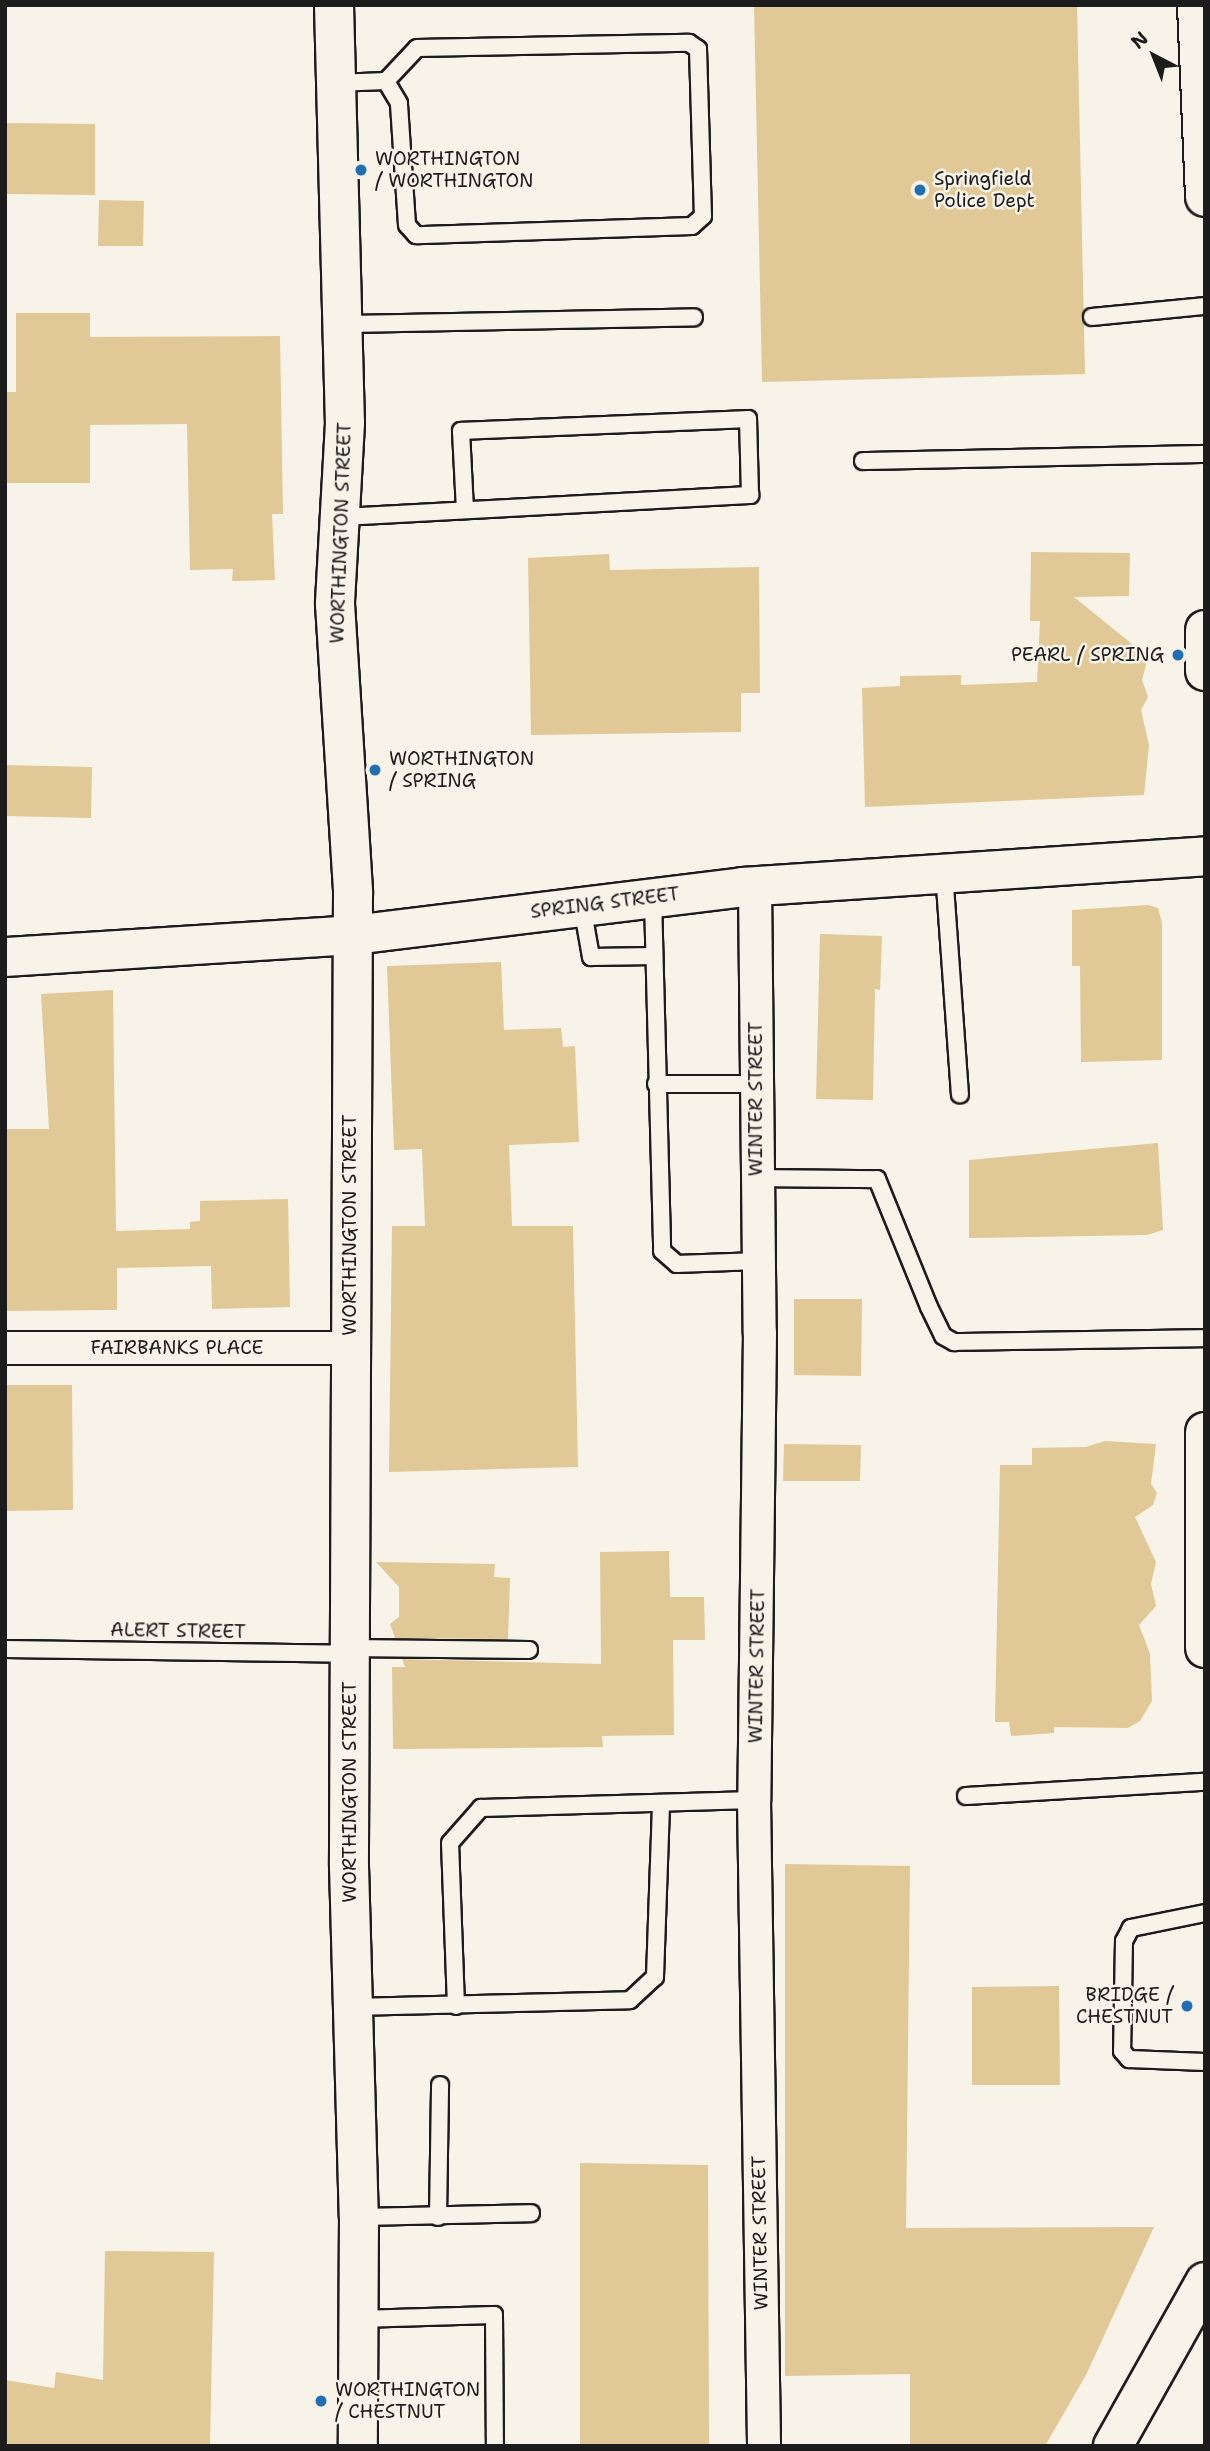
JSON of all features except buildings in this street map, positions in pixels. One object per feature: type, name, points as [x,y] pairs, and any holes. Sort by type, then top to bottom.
[{"type":"main road","name":"WORTHINGTON STREET","points":[[334,5],[344,324],[341,517],[335,604],[353,935],[350,1651],[352,2007],[359,2217],[358,2446]]},
{"type":"main road","points":[[1197,5],[1205,197]]},
{"type":"main road","points":[[1205,631],[1205,671]]},
{"type":"main road","name":"SPRING STREET","points":[[5,957],[353,935],[653,896],[755,886],[1205,856]]},
{"type":"main road","points":[[1205,1432],[1205,1648]]},
{"type":"main road","points":[[1113,2446],[1205,2282]]},
{"type":"street","name":"WINTER STREET","points":[[755,886],[758,1261],[754,1800],[764,2446]]},
{"type":"street","name":"FAIRBANKS PLACE","points":[[5,1348],[350,1348]]},
{"type":"lane","points":[[335,83],[386,80],[417,48],[689,43],[698,49],[703,216],[692,226],[416,235],[407,225],[399,103],[386,80]]},
{"type":"lane","points":[[1092,317],[1205,306]]},
{"type":"lane","points":[[344,324],[694,317]]},
{"type":"lane","points":[[341,517],[750,495],[748,418],[461,431],[465,510]]},
{"type":"lane","points":[[863,461],[1205,454]]},
{"type":"lane","points":[[944,872],[960,1094]]},
{"type":"lane","points":[[653,896],[662,1251],[677,1265],[758,1261]]},
{"type":"lane","points":[[582,906],[591,957],[654,956]]},
{"type":"lane","points":[[656,1084],[755,1084]]},
{"type":"lane","points":[[756,1178],[877,1179],[929,1307],[943,1336],[954,1342],[1205,1338]]},
{"type":"lane","name":"ALERT STREET","points":[[5,1649],[529,1650]]},
{"type":"lane","points":[[966,1796],[1205,1782]]},
{"type":"lane","points":[[456,2006],[450,1843],[481,1808],[754,1800]]},
{"type":"lane","points":[[352,2007],[630,2000],[655,1977],[661,1803]]},
{"type":"lane","points":[[1205,1913],[1131,1928],[1124,1941],[1122,2051],[1129,2059],[1205,2062]]},
{"type":"lane","points":[[438,2217],[440,2085]]},
{"type":"lane","points":[[359,2217],[531,2213]]},
{"type":"lane","points":[[358,2319],[494,2315],[495,2446]]},
{"type":"place","name":"WORTHINGTON / WORTHINGTON","points":[[361,170]]},
{"type":"place","name":"Springfield Police Dept","points":[[920,190]]},
{"type":"place","name":"PEARL / SPRING","points":[[1178,655]]},
{"type":"place","name":"WORTHINGTON / SPRING","points":[[375,770]]},
{"type":"place","name":"BRIDGE / CHESTNUT","points":[[1187,2006]]},
{"type":"place","name":"WORTHINGTON / CHESTNUT","points":[[321,2401]]}]
